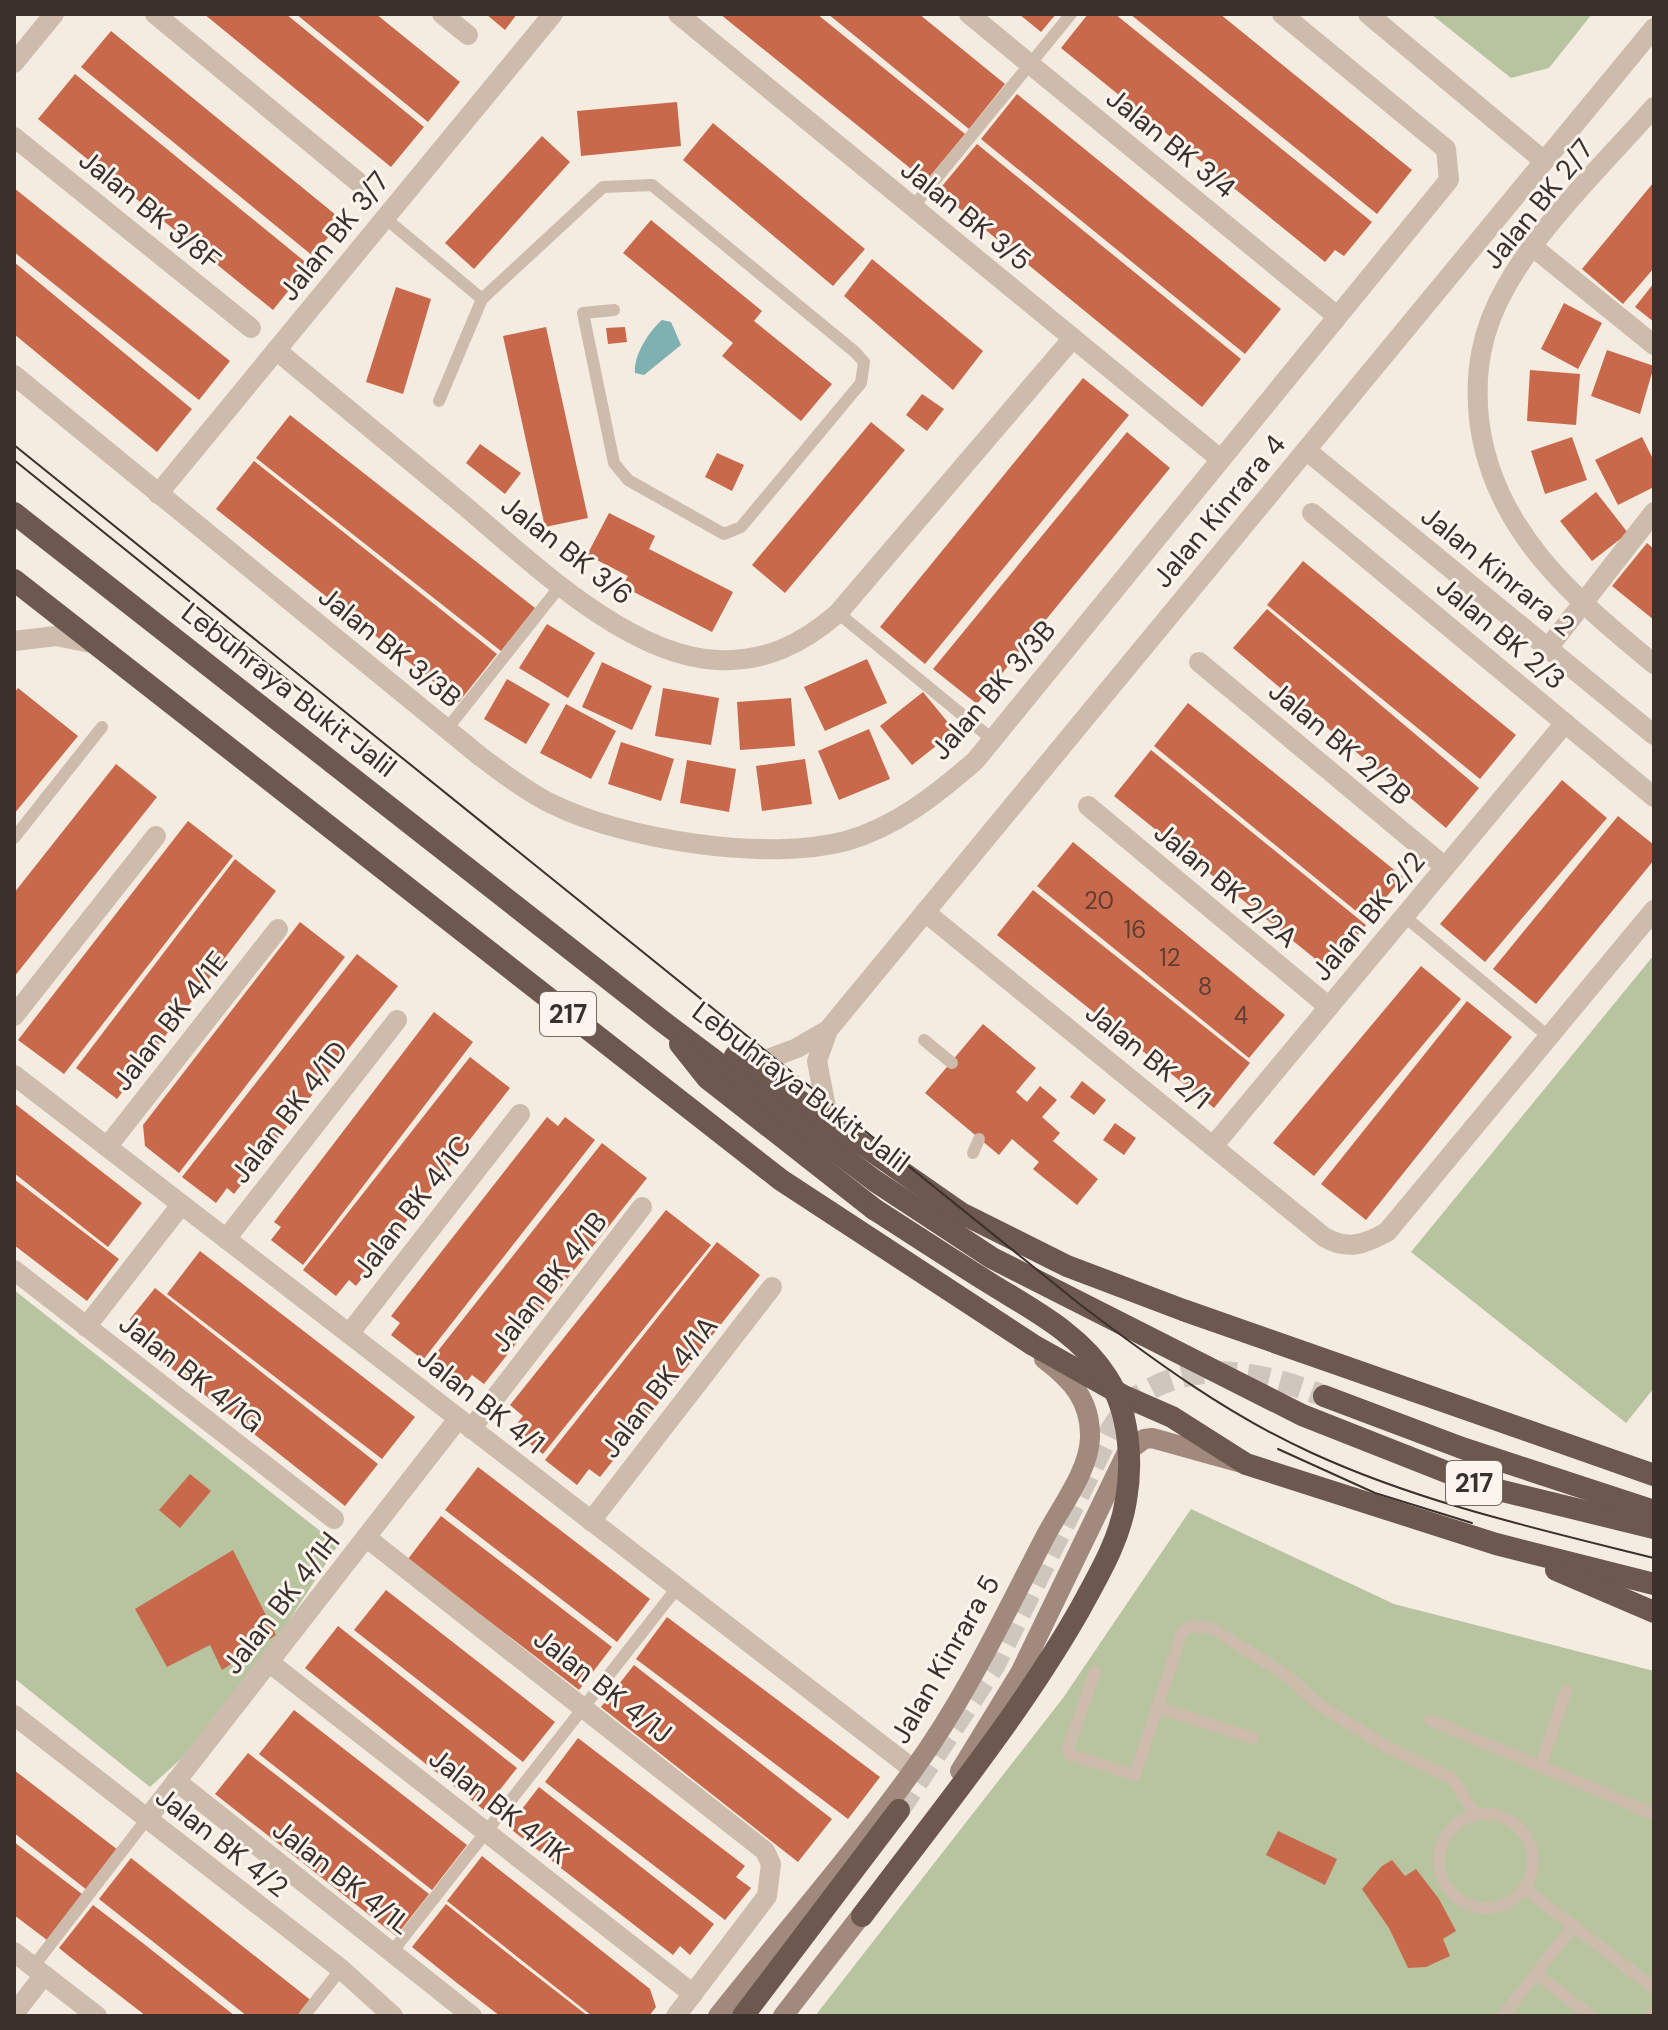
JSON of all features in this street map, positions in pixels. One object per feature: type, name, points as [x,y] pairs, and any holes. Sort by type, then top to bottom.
[{"type":"highway","name":"Lebuhraya Bukit Jalil","points":[[14,513],[662,1021],[923,1215],[992,1258],[1302,1415],[1482,1486],[1654,1528]]},
{"type":"highway","name":"217","points":[[14,580],[781,1180],[1072,1368],[1172,1417],[1246,1464],[1496,1544],[1654,1584]]},
{"type":"highway","points":[[606,976],[645,992],[961,1213],[1067,1266],[1183,1310],[1654,1475]]},
{"type":"highway","points":[[662,1021],[707,1078],[874,1209],[1045,1316],[1091,1357],[1108,1379],[1127,1433],[1127,1500],[1099,1575],[1043,1674],[862,1916]]},
{"type":"highway","points":[[1324,1396],[1462,1448],[1654,1511]]},
{"type":"highway","points":[[1496,1544],[1654,1612]]},
{"type":"highway","points":[[743,2016],[899,1810]]},
{"type":"main road","name":"Jalan Kinrara 5","points":[[718,2016],[914,1770],[959,1699],[1079,1472],[1090,1441],[1089,1415],[1081,1394],[1065,1375],[994,1320]]},
{"type":"main road","points":[[783,2016],[862,1916],[991,1725],[1127,1452],[1144,1439],[1152,1438],[1246,1464]]},
{"type":"street","points":[[14,63],[54,14]]},
{"type":"street","points":[[155,14],[358,182]]},
{"type":"street","points":[[442,14],[468,35]]},
{"type":"street","name":"Jalan BK 3/7","points":[[158,494],[553,14]]},
{"type":"street","name":"Jalan BK 3/5","points":[[678,14],[1219,458]]},
{"type":"street","name":"Jalan BK 3/4","points":[[969,14],[1337,316]]},
{"type":"street","name":"Jalan BK 3/3B","points":[[14,375],[481,757],[551,804],[591,819],[671,840],[762,848],[805,847],[846,841],[885,826],[945,787],[993,740],[1219,458],[1449,180],[1446,149],[1282,14]]},
{"type":"street","points":[[1368,14],[1544,161]]},
{"type":"street","name":"Jalan Kinrara 4","points":[[829,1123],[817,1061],[828,1030],[1654,28]]},
{"type":"street","name":"Jalan BK 2/7","points":[[1654,107],[1533,247],[1508,283],[1489,319],[1479,357],[1476,391],[1480,428],[1499,496],[1515,527],[1582,604],[1654,664]]},
{"type":"street","name":"Jalan BK 3/8F","points":[[14,137],[251,328]]},
{"type":"street","points":[[1533,247],[1654,345]]},
{"type":"street","name":"Jalan BK 3/6","points":[[276,350],[594,611],[646,640],[715,660],[751,659],[783,651],[812,635],[838,613],[1073,338]]},
{"type":"street","name":"Jalan Kinrara 2","points":[[1306,450],[1654,735]]},
{"type":"street","points":[[1548,648],[1654,512]]},
{"type":"street","name":"Jalan BK 2/3","points":[[1312,513],[1654,797]]},
{"type":"street","points":[[14,641],[56,636],[91,643]]},
{"type":"street","name":"Jalan BK 2/2B","points":[[1199,662],[1445,867]]},
{"type":"street","name":"Jalan BK 2/2","points":[[1214,1145],[1565,723]]},
{"type":"street","name":"Jalan BK 2/2A","points":[[1088,806],[1329,1007]]},
{"type":"street","points":[[14,1016],[156,836]]},
{"type":"street","points":[[1549,1037],[1654,910]]},
{"type":"street","name":"Jalan BK 2/1","points":[[925,912],[1336,1244],[1362,1245],[1387,1232],[1549,1037]]},
{"type":"street","name":"Jalan BK 4/1E","points":[[107,1147],[278,929]]},
{"type":"street","name":"Jalan BK 4/1D","points":[[226,1239],[397,1020]]},
{"type":"street","name":"Jalan Kinrara 4","points":[[749,1066],[797,1048],[828,1030]]},
{"type":"street","name":"Jalan BK 4/1","points":[[14,1075],[914,1770]]},
{"type":"street","name":"Jalan BK 4/1C","points":[[349,1334],[520,1114]]},
{"type":"street","points":[[86,1327],[181,1205]]},
{"type":"street","name":"Jalan BK 4/1B","points":[[465,1424],[642,1207]]},
{"type":"street","name":"Jalan BK 4/1G","points":[[14,1270],[334,1519]]},
{"type":"street","name":"Jalan BK 4/1A","points":[[591,1521],[772,1287]]},
{"type":"street","name":"Jalan BK 4/1H","points":[[146,1820],[367,1538],[465,1424]]},
{"type":"street","name":"Jalan BK 4/1J","points":[[367,1538],[753,1838],[771,1864],[767,1896],[693,1994]]},
{"type":"street","name":"Jalan BK 4/1K","points":[[270,1663],[693,1994]]},
{"type":"street","name":"Jalan BK 4/2","points":[[14,1715],[341,1969],[393,2016]]},
{"type":"street","name":"Jalan BK 4/1L","points":[[176,1781],[472,2016]]},
{"type":"street","points":[[14,1952],[97,2016]]},
{"type":"street","points":[[14,2014],[38,1971]]},
{"type":"street","points":[[676,2016],[693,1994]]},
{"type":"lane","points":[[913,207],[1071,14]]},
{"type":"lane","points":[[439,401],[482,299],[603,187],[652,185],[855,352],[864,362],[861,383],[741,527],[724,534],[628,480],[614,463],[583,313],[614,310]]},
{"type":"lane","points":[[385,218],[482,299]]},
{"type":"lane","points":[[447,729],[561,585]]},
{"type":"lane","points":[[838,613],[993,740]]},
{"type":"lane","points":[[14,838],[102,727]]},
{"type":"lane","points":[[1404,916],[1549,1037]]},
{"type":"lane","points":[[924,1040],[952,1063]]},
{"type":"lane","points":[[973,1153],[979,1139]]},
{"type":"lane","points":[[392,1952],[677,1588]]},
{"type":"lane","points":[[1095,1672],[1068,1749],[1070,1755],[1135,1775],[1182,1632],[1190,1626],[1212,1628],[1289,1677],[1315,1702],[1387,1747],[1453,1779],[1476,1815]]},
{"type":"lane","points":[[1541,1764],[1566,1691]]},
{"type":"lane","points":[[1159,1708],[1253,1738]]},
{"type":"lane","points":[[1430,1720],[1654,1814]]},
{"type":"lane","points":[[1476,1815],[1504,1817],[1525,1835],[1533,1862],[1525,1889],[1502,1906],[1488,1909],[1461,1902],[1442,1881],[1438,1867],[1443,1840],[1451,1828],[1476,1815]]},
{"type":"lane","points":[[38,1971],[146,1820]]},
{"type":"lane","points":[[1525,1889],[1654,1988]]},
{"type":"lane","points":[[1503,2016],[1574,1925]]},
{"type":"lane","points":[[304,2016],[341,1969]]},
{"type":"lane","points":[[1536,1974],[1591,2016]]},
{"type":"green space","points":[[1431,14],[1592,14],[1549,68],[1511,78]]},
{"type":"green space","points":[[1654,955],[1654,1388],[1626,1423],[1411,1252]]},
{"type":"green space","points":[[14,1290],[338,1545],[225,1719],[150,1787],[14,1678]]},
{"type":"green space","points":[[1191,1509],[1394,1604],[1654,1671],[1654,2016],[815,2016],[1063,1698]]},
{"type":"water","points":[[662,320],[671,322],[681,345],[644,375],[635,373],[643,344]]},
{"type":"building","points":[[204,14],[286,14],[424,127],[391,167]]},
{"type":"building","points":[[296,14],[376,14],[460,82],[428,122]]},
{"type":"building","points":[[486,14],[517,14],[505,30]]},
{"type":"building","points":[[720,14],[817,14],[965,134],[926,181]]},
{"type":"building","points":[[828,14],[919,14],[1005,84],[969,129]]},
{"type":"building","points":[[1019,14],[1056,14],[1041,32]]},
{"type":"building","points":[[1088,14],[1115,14],[1372,222],[1344,256],[1335,250],[1325,262],[1061,48]]},
{"type":"building","points":[[1130,14],[1220,14],[1412,170],[1377,214]]},
{"type":"building","points":[[111,31],[342,220],[313,256],[81,67]]},
{"type":"building","points":[[75,74],[309,265],[273,310],[38,119]]},
{"type":"building","points":[[1017,94],[1281,309],[1245,354],[981,139]]},
{"type":"building","points":[[677,102],[681,146],[581,156],[577,111]]},
{"type":"building","points":[[713,123],[865,249],[833,286],[683,160]]},
{"type":"building","points":[[542,136],[570,162],[474,269],[445,243]]},
{"type":"building","points":[[977,144],[1241,359],[1202,407],[938,191]]},
{"type":"building","points":[[1654,182],[1654,268],[1623,304],[1582,269]]},
{"type":"building","points":[[14,188],[230,361],[199,400],[14,252]]},
{"type":"building","points":[[651,220],[762,311],[754,321],[832,384],[801,421],[722,356],[733,343],[623,253]]},
{"type":"building","points":[[872,259],[983,351],[953,390],[844,296]]},
{"type":"building","points":[[14,262],[192,409],[157,452],[14,334]]},
{"type":"building","points":[[1654,283],[1654,322],[1635,307]]},
{"type":"building","points":[[396,287],[431,299],[403,394],[366,382]]},
{"type":"building","points":[[1564,303],[1602,323],[1578,369],[1541,349]]},
{"type":"building","points":[[546,327],[588,518],[545,527],[503,336]]},
{"type":"building","points":[[625,327],[627,342],[608,344],[606,328]]},
{"type":"building","points":[[1607,350],[1654,366],[1640,414],[1591,396]]},
{"type":"building","points":[[1530,370],[1580,374],[1576,425],[1527,421]]},
{"type":"building","points":[[1083,378],[1129,415],[925,664],[880,627]]},
{"type":"building","points":[[922,394],[944,409],[927,431],[906,415]]},
{"type":"building","points":[[290,415],[535,608],[501,651],[256,458]]},
{"type":"building","points":[[871,422],[905,450],[785,593],[752,565]]},
{"type":"building","points":[[1127,432],[1170,468],[977,704],[933,669]]},
{"type":"building","points":[[1572,437],[1587,480],[1545,494],[1531,451]]},
{"type":"building","points":[[1642,437],[1654,461],[1654,487],[1618,505],[1595,460]]},
{"type":"building","points":[[480,444],[521,473],[505,494],[466,463]]},
{"type":"building","points":[[717,453],[744,465],[732,491],[705,477]]},
{"type":"building","points":[[254,461],[497,654],[459,702],[216,509]]},
{"type":"building","points":[[1596,492],[1628,533],[1592,561],[1560,521]]},
{"type":"building","points":[[609,513],[655,536],[649,549],[733,592],[712,632],[622,586],[628,576],[587,555]]},
{"type":"building","points":[[1647,543],[1654,549],[1654,620],[1612,586]]},
{"type":"building","points":[[1303,561],[1516,735],[1480,779],[1267,605]]},
{"type":"building","points":[[1267,609],[1479,788],[1446,828],[1233,648]]},
{"type":"building","points":[[547,624],[595,653],[568,698],[519,668]]},
{"type":"building","points":[[867,659],[887,703],[825,731],[804,687]]},
{"type":"building","points":[[602,662],[652,686],[632,730],[582,707]]},
{"type":"building","points":[[507,679],[550,704],[526,744],[484,719]]},
{"type":"building","points":[[18,688],[78,736],[14,814],[14,693]]},
{"type":"building","points":[[663,688],[719,698],[711,745],[655,736]]},
{"type":"building","points":[[923,692],[955,731],[912,765],[880,726]]},
{"type":"building","points":[[791,698],[795,746],[740,750],[737,702]]},
{"type":"building","points":[[1188,703],[1403,877],[1367,920],[1154,746]]},
{"type":"building","points":[[566,704],[616,731],[591,779],[540,753]]},
{"type":"building","points":[[869,729],[890,779],[839,800],[818,751]]},
{"type":"building","points":[[621,742],[674,759],[661,801],[608,784]]},
{"type":"building","points":[[1151,750],[1366,925],[1329,970],[1114,796]]},
{"type":"building","points":[[805,759],[812,804],[762,811],[756,766]]},
{"type":"building","points":[[687,760],[736,769],[729,812],[680,803]]},
{"type":"building","points":[[116,764],[157,797],[14,977],[14,893]]},
{"type":"building","points":[[1562,780],[1607,818],[1485,962],[1440,924]]},
{"type":"building","points":[[1618,816],[1654,845],[1654,860],[1536,1004],[1493,969]]},
{"type":"building","points":[[188,821],[233,856],[64,1074],[18,1040]]},
{"type":"building","points":[[1073,842],[1285,1015],[1249,1058],[1037,886]]},
{"type":"building","points":[[235,859],[276,891],[117,1099],[76,1068]]},
{"type":"building","points":[[1033,890],[1250,1063],[1214,1108],[997,935]]},
{"type":"building","points":[[300,922],[345,957],[179,1173],[145,1146],[143,1125]]},
{"type":"building","points":[[357,954],[398,986],[234,1194],[227,1188],[216,1203],[182,1177]]},
{"type":"building","points":[[1421,966],[1461,999],[1314,1176],[1273,1143]]},
{"type":"building","points":[[1467,1001],[1512,1037],[1366,1220],[1321,1184]]},
{"type":"building","points":[[434,1012],[473,1042],[303,1265],[271,1240],[281,1227],[274,1222]]},
{"type":"building","points":[[983,1024],[1036,1068],[1016,1092],[1027,1102],[1040,1086],[1057,1100],[1042,1117],[1060,1133],[1053,1141],[1098,1179],[1077,1205],[1033,1169],[1039,1162],[1012,1139],[999,1155],[925,1093]]},
{"type":"building","points":[[470,1057],[510,1088],[356,1286],[349,1280],[336,1296],[303,1270]]},
{"type":"building","points":[[1082,1081],[1106,1100],[1094,1115],[1070,1097]]},
{"type":"building","points":[[14,1103],[142,1203],[108,1247],[14,1173]]},
{"type":"building","points":[[547,1117],[558,1126],[565,1117],[595,1140],[423,1360],[391,1335],[400,1323],[391,1316]]},
{"type":"building","points":[[1115,1123],[1136,1138],[1124,1155],[1103,1140]]},
{"type":"building","points":[[602,1143],[647,1178],[484,1384],[472,1375],[458,1392],[426,1366]]},
{"type":"building","points":[[14,1179],[119,1259],[87,1301],[14,1245]]},
{"type":"building","points":[[666,1210],[711,1245],[543,1454],[512,1430],[523,1416],[510,1405]]},
{"type":"building","points":[[717,1242],[760,1275],[600,1477],[589,1469],[577,1485],[545,1460]]},
{"type":"building","points":[[200,1251],[415,1417],[382,1459],[167,1294]]},
{"type":"building","points":[[155,1288],[378,1464],[345,1506],[133,1338],[130,1319]]},
{"type":"building","points":[[478,1467],[650,1599],[617,1642],[445,1510]]},
{"type":"building","points":[[190,1474],[211,1491],[180,1528],[159,1510]]},
{"type":"building","points":[[441,1516],[612,1647],[579,1690],[408,1559]]},
{"type":"building","points":[[233,1550],[276,1635],[222,1670],[210,1645],[167,1667],[135,1609]]},
{"type":"building","points":[[386,1590],[555,1722],[523,1762],[354,1630]]},
{"type":"building","points":[[667,1617],[880,1777],[848,1819],[636,1659]]},
{"type":"building","points":[[338,1626],[517,1768],[484,1810],[305,1668]]},
{"type":"building","points":[[634,1665],[832,1819],[798,1862],[601,1707]]},
{"type":"building","points":[[294,1710],[467,1845],[432,1890],[259,1754]]},
{"type":"building","points":[[578,1738],[745,1866],[736,1877],[751,1888],[725,1920],[545,1782]]},
{"type":"building","points":[[248,1753],[429,1894],[396,1936],[215,1794]]},
{"type":"building","points":[[14,1770],[118,1850],[87,1890],[14,1833]]},
{"type":"building","points":[[539,1787],[714,1924],[690,1955],[680,1946],[673,1955],[508,1827]]},
{"type":"building","points":[[1278,1831],[1337,1859],[1325,1885],[1266,1855]]},
{"type":"building","points":[[14,1842],[82,1894],[47,1940],[14,1915]]},
{"type":"building","points":[[482,1856],[650,1989],[656,2007],[649,2016],[592,2016],[447,1901]]},
{"type":"building","points":[[131,1858],[313,2002],[302,2016],[247,2016],[99,1899]]},
{"type":"building","points":[[1392,1860],[1405,1876],[1416,1869],[1439,1899],[1456,1931],[1443,1939],[1450,1956],[1426,1967],[1408,1968],[1389,1928],[1362,1889],[1382,1866]]},
{"type":"building","points":[[446,1904],[588,2016],[500,2016],[457,1983],[412,1947]]},
{"type":"building","points":[[93,1905],[235,2016],[146,2016],[75,1961],[59,1948]]},
{"type":"tunnel","points":[[899,1810],[994,1666],[1111,1430],[1134,1399],[1161,1384],[1184,1376],[1207,1373],[1254,1376],[1324,1396]]},
{"type":"tram line","points":[[14,445],[1082,1306],[1193,1386],[1281,1438],[1353,1471],[1438,1501],[1654,1558]]},
{"type":"tram line","points":[[14,460],[393,765]]},
{"type":"tram line","points":[[1278,1449],[1375,1493],[1472,1523]]}]
